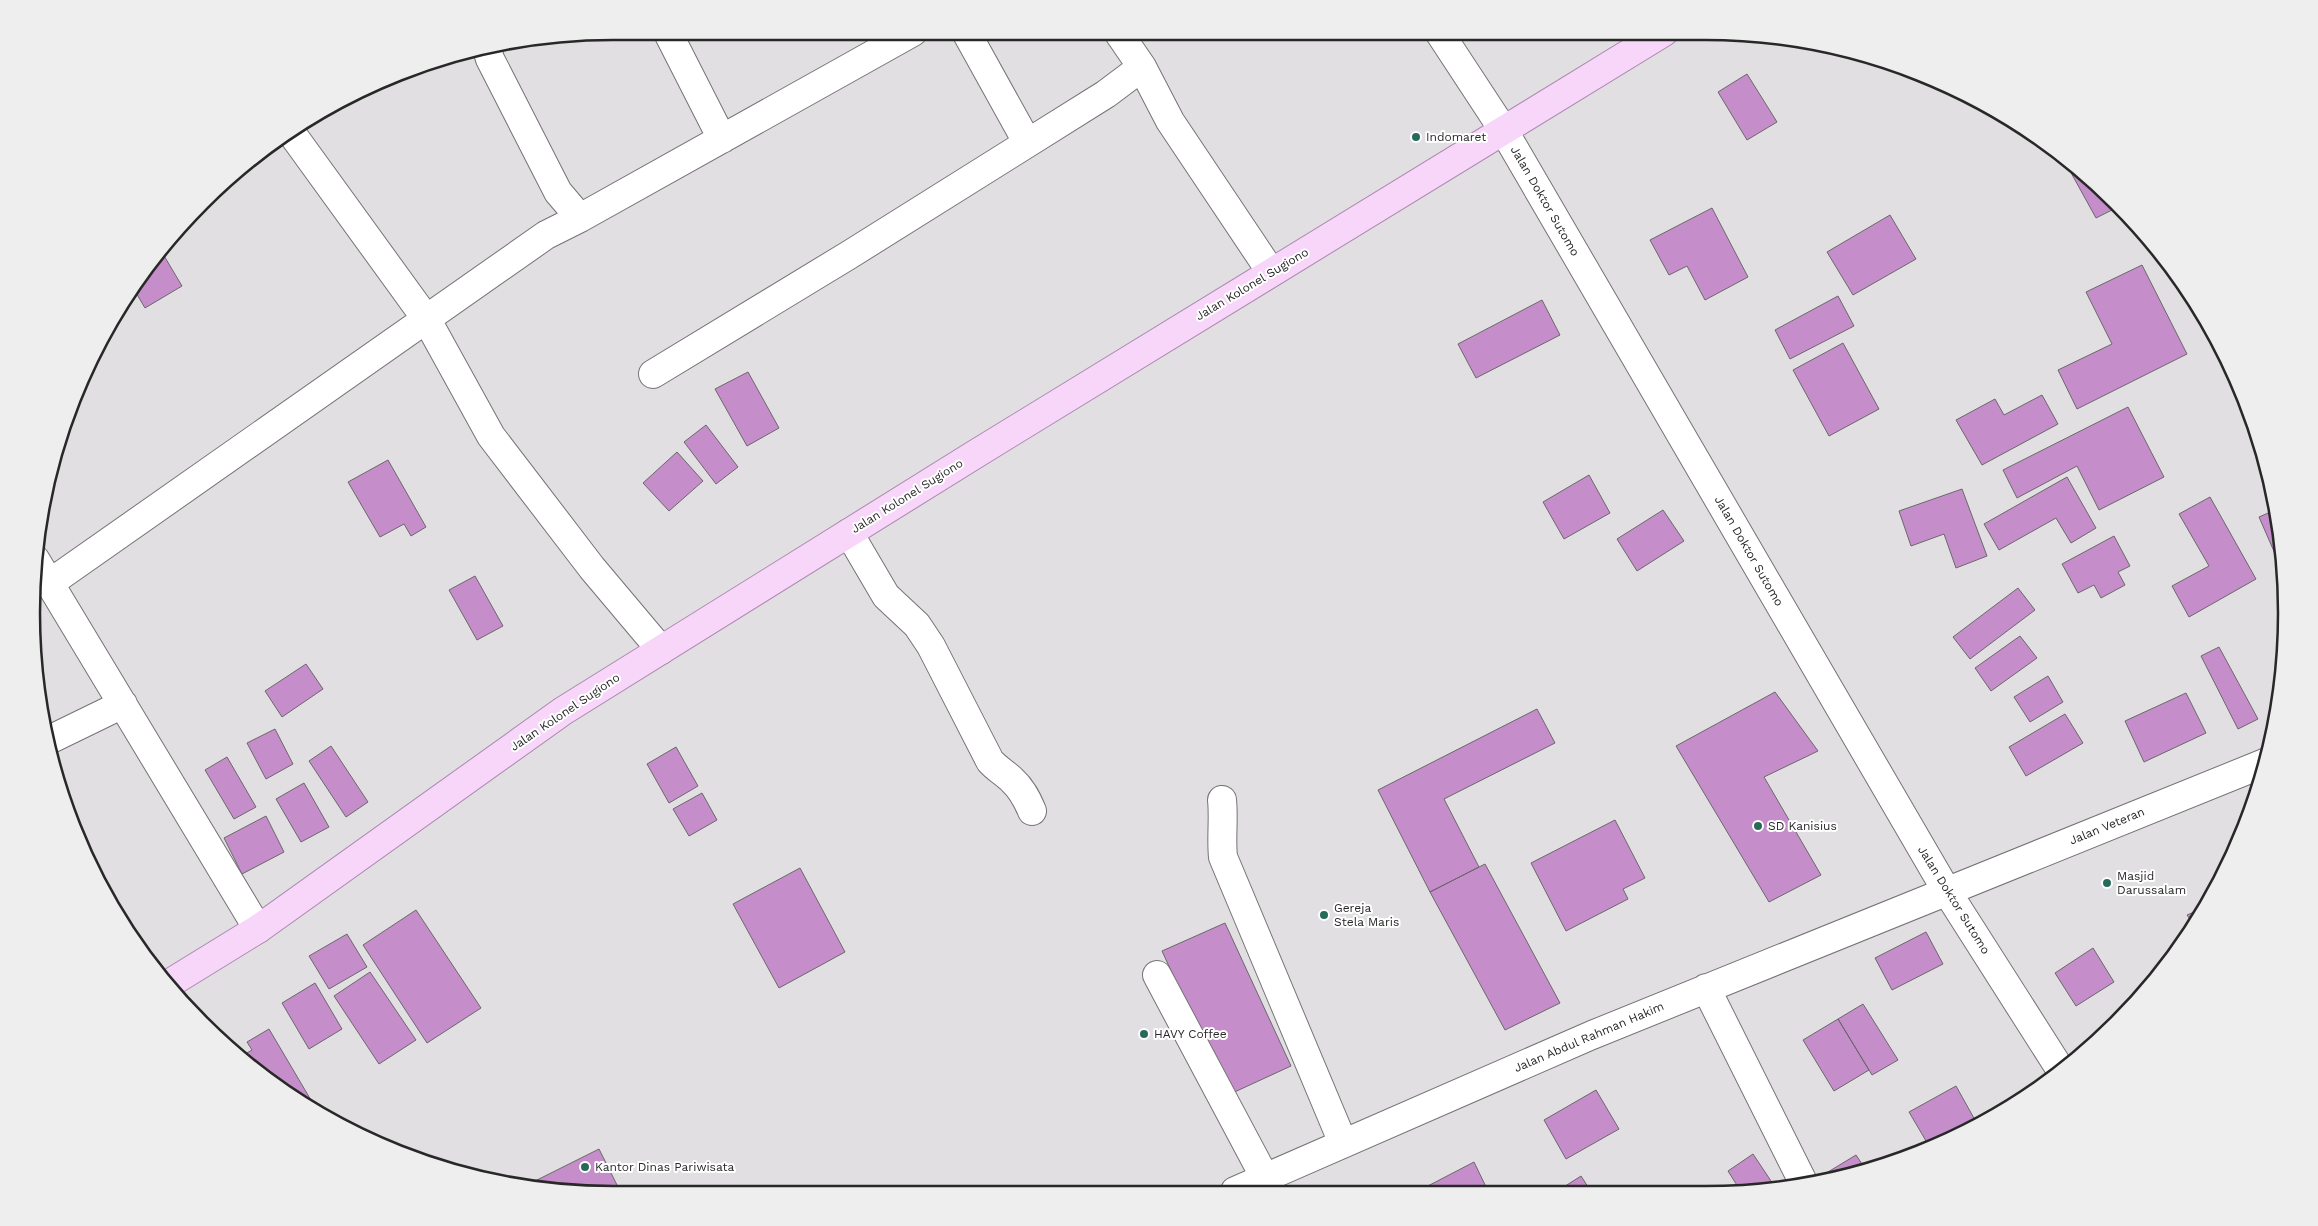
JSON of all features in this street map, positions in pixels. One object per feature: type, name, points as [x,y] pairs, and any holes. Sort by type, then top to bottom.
[{"type":"main road","name":"Jalan Kolonel Sugiono","points":[[174,981],[258,929],[563,711],[849,532],[1651,40]]},
{"type":"street","points":[[672,40],[722,139]]},
{"type":"street","points":[[50,583],[546,235],[580,218],[900,40]]},
{"type":"street","points":[[970,40],[1027,142]]},
{"type":"street","points":[[1123,40],[1142,67],[1170,122],[1272,272]]},
{"type":"street","name":"Jalan Doktor Sutomo","points":[[1444,40],[1504,131],[1946,890],[2058,1065]]},
{"type":"street","points":[[488,54],[558,192],[580,218]]},
{"type":"street","points":[[653,374],[850,255],[1106,94],[1142,67]]},
{"type":"street","points":[[295,137],[427,320],[491,436],[592,568],[661,650]]},
{"type":"street","points":[[849,532],[886,596],[917,625],[931,646],[990,761],[997,769],[1011,778],[1023,791],[1032,811]]},
{"type":"street","points":[[42,570],[258,929]]},
{"type":"street","points":[[54,738],[123,704]]},
{"type":"street","name":"Jalan Veteran","points":[[1946,890],[2257,766]]},
{"type":"street","points":[[1222,800],[1224,818],[1221,834],[1223,857],[1343,1143]]},
{"type":"street","name":"Jalan Abdul Rahman Hakim","points":[[1248,1186],[1592,1035],[1946,890]]},
{"type":"street","points":[[1157,975],[1265,1178]]},
{"type":"street","points":[[1706,988],[1801,1178]]},
{"type":"building","points":[[1747,74],[1777,122],[1747,140],[1718,92]]},
{"type":"building","points":[[2070,171],[2112,210],[2096,218]]},
{"type":"building","points":[[1712,208],[1748,277],[1705,300],[1687,266],[1669,275],[1650,240]]},
{"type":"building","points":[[1890,215],[1916,259],[1853,295],[1827,252]]},
{"type":"building","points":[[164,256],[182,286],[145,308],[137,295]]},
{"type":"building","points":[[2142,265],[2187,354],[2077,409],[2058,370],[2112,344],[2086,292]]},
{"type":"building","points":[[1838,296],[1854,326],[1790,359],[1775,330]]},
{"type":"building","points":[[1542,300],[1560,335],[1476,378],[1458,344]]},
{"type":"building","points":[[1843,343],[1879,409],[1829,436],[1793,370]]},
{"type":"building","points":[[748,372],[779,428],[747,446],[715,389]]},
{"type":"building","points":[[2042,395],[2058,424],[1982,465],[1956,420],[1995,399],[2004,415]]},
{"type":"building","points":[[2128,407],[2164,477],[2099,510],[2077,466],[2017,498],[2003,470]]},
{"type":"building","points":[[706,425],[738,467],[716,484],[684,442]]},
{"type":"building","points":[[677,452],[703,481],[669,511],[643,483]]},
{"type":"building","points":[[388,460],[426,527],[411,536],[404,524],[380,537],[348,482]]},
{"type":"building","points":[[1589,475],[1610,513],[1564,539],[1543,502]]},
{"type":"building","points":[[2067,477],[2096,528],[2071,543],[2056,518],[1999,550],[1984,524]]},
{"type":"building","points":[[1962,489],[1987,556],[1956,568],[1944,534],[1911,546],[1899,511]]},
{"type":"building","points":[[2210,497],[2256,579],[2189,617],[2172,586],[2209,566],[2179,514]]},
{"type":"building","points":[[1663,510],[1684,541],[1637,571],[1617,539]]},
{"type":"building","points":[[2269,513],[2275,553],[2259,517]]},
{"type":"building","points":[[2114,536],[2130,566],[2118,572],[2125,585],[2101,598],[2094,585],[2078,593],[2062,564]]},
{"type":"building","points":[[475,576],[503,626],[477,640],[449,590]]},
{"type":"building","points":[[2018,588],[2035,610],[1970,659],[1953,637]]},
{"type":"building","points":[[2020,636],[2037,658],[1991,691],[1975,668]]},
{"type":"building","points":[[2219,647],[2258,719],[2238,729],[2201,656]]},
{"type":"building","points":[[306,664],[323,689],[282,717],[265,691]]},
{"type":"building","points":[[2048,676],[2063,702],[2030,722],[2014,697]]},
{"type":"building","name":"SD Kanisius","points":[[1775,692],[1818,751],[1764,777],[1821,875],[1769,902],[1676,746]]},
{"type":"building","points":[[2186,693],[2206,733],[2144,762],[2125,721]]},
{"type":"building","points":[[1537,709],[1555,743],[1444,799],[1479,867],[1430,892],[1378,790]]},
{"type":"building","points":[[2065,714],[2083,743],[2026,776],[2009,747]]},
{"type":"building","points":[[275,729],[293,764],[266,779],[247,743]]},
{"type":"building","points":[[331,746],[368,802],[346,817],[309,761]]},
{"type":"building","points":[[676,747],[698,786],[669,803],[647,764]]},
{"type":"building","points":[[227,757],[256,807],[234,819],[205,770]]},
{"type":"building","points":[[304,783],[329,827],[301,842],[276,799]]},
{"type":"building","points":[[702,793],[717,820],[689,836],[673,809]]},
{"type":"building","points":[[266,816],[284,852],[242,874],[224,838]]},
{"type":"building","points":[[1615,820],[1645,878],[1623,889],[1628,899],[1566,931],[1531,863]]},
{"type":"building","points":[[1485,864],[1560,1003],[1505,1030],[1430,892]]},
{"type":"building","points":[[800,868],[845,952],[779,988],[733,904]]},
{"type":"building","points":[[416,910],[481,1008],[427,1043],[363,945]]},
{"type":"building","points":[[1225,923],[1291,1066],[1228,1095],[1162,951]]},
{"type":"building","points":[[1926,932],[1943,964],[1892,990],[1875,958]]},
{"type":"building","points":[[347,934],[367,967],[329,989],[309,956]]},
{"type":"building","points":[[2093,948],[2114,982],[2076,1006],[2055,973]]},
{"type":"building","points":[[370,972],[416,1040],[379,1064],[334,996]]},
{"type":"building","points":[[315,983],[342,1029],[309,1049],[282,1003]]},
{"type":"building","points":[[1863,1004],[1898,1060],[1872,1075],[1838,1019]]},
{"type":"building","points":[[1838,1019],[1869,1070],[1834,1091],[1803,1040]]},
{"type":"building","points":[[269,1029],[310,1099],[264,1068],[246,1053],[252,1050],[247,1042]]},
{"type":"building","points":[[1956,1086],[1974,1118],[1926,1141],[1909,1112]]},
{"type":"building","points":[[1596,1090],[1619,1129],[1566,1159],[1544,1120]]},
{"type":"building","name":"Kantor Dinas Pariwisata","points":[[599,1149],[618,1186],[576,1185],[536,1181]]},
{"type":"building","points":[[1753,1154],[1772,1182],[1737,1185],[1728,1171]]},
{"type":"building","points":[[1856,1155],[1862,1164],[1853,1166],[1827,1172]]},
{"type":"building","points":[[1474,1162],[1486,1186],[1428,1186]]},
{"type":"building","points":[[1581,1176],[1587,1186],[1565,1186]]},
{"type":"place","name":"Indomaret","points":[[1416,137]]},
{"type":"place","name":"SD Kanisius","points":[[1758,826]]},
{"type":"place","name":"Masjid Darussalam","points":[[2107,883]]},
{"type":"place","name":"Gereja Stela Maris","points":[[1324,915]]},
{"type":"place","name":"HAVY Coffee","points":[[1144,1034]]},
{"type":"place","name":"Kantor Dinas Pariwisata","points":[[585,1167]]}]
